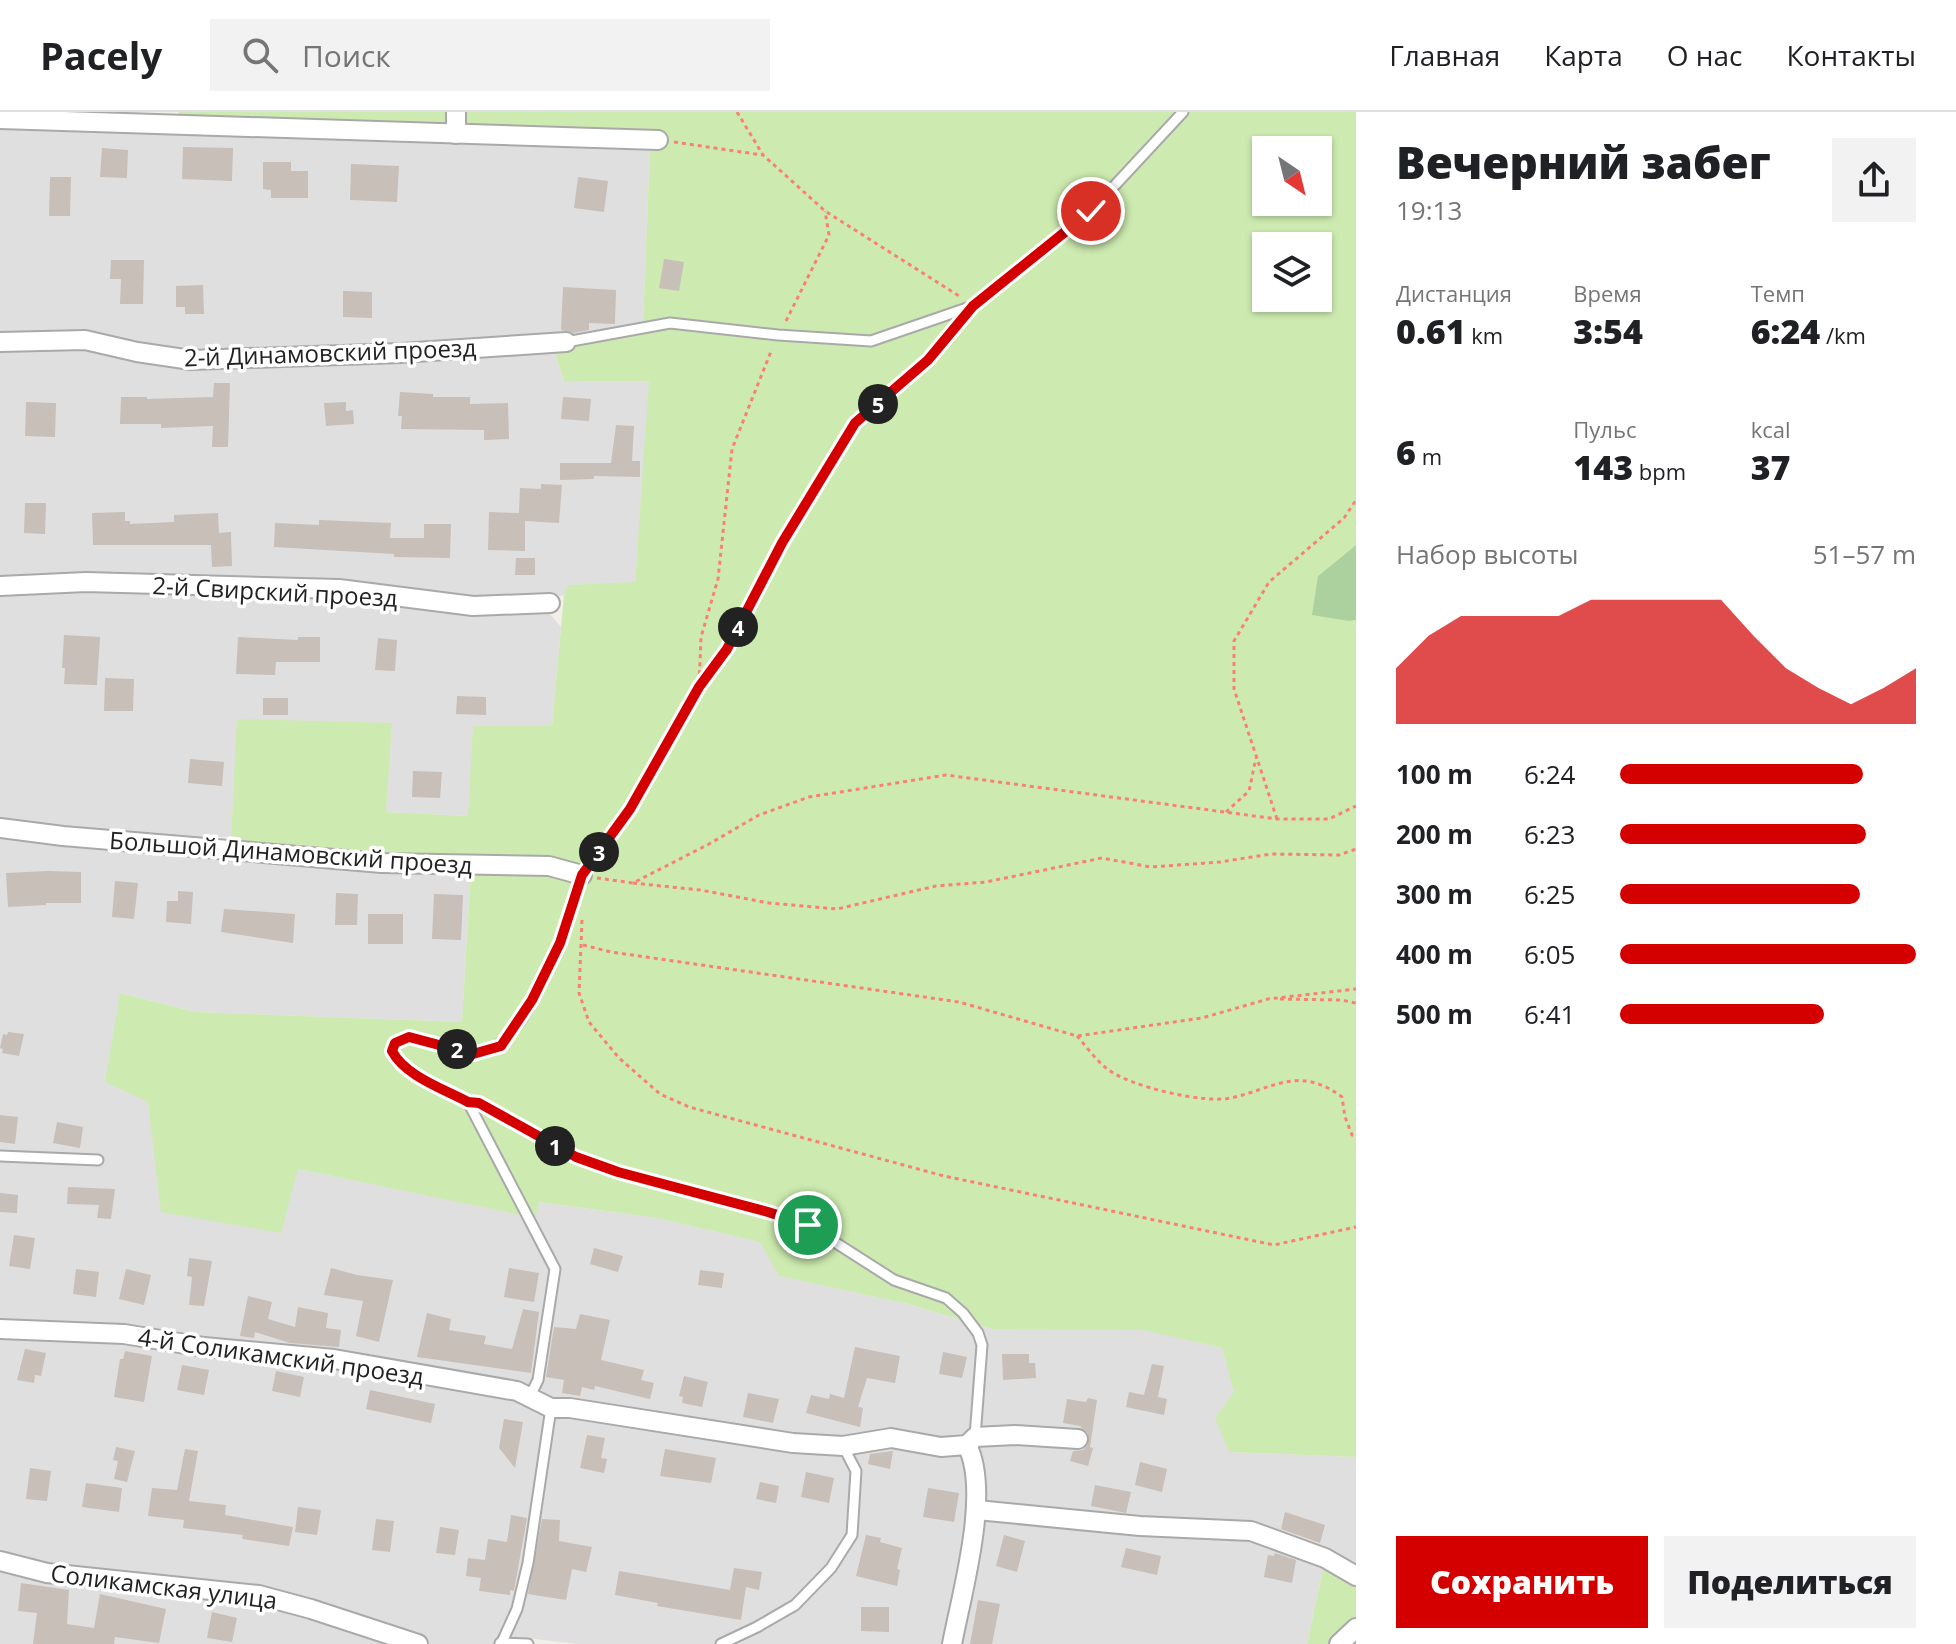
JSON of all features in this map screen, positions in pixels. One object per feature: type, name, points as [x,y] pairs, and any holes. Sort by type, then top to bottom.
[{"type":"street","points":[[456,112],[456,134]]},
{"type":"street","points":[[0,119],[185,119],[456,134],[658,140]]},
{"type":"street","name":"2-й Динамовский проезд","points":[[0,342],[85,340],[191,360],[401,353],[566,342]]},
{"type":"street","name":"2-й Свирский проезд","points":[[0,586],[86,582],[339,589],[473,606],[550,603]]},
{"type":"street","name":"Большой Динамовский проезд","points":[[0,828],[382,863],[549,866],[582,875]]},
{"type":"street","name":"4-й Соликамский проезд","points":[[0,1329],[124,1334],[204,1347],[334,1359],[517,1391],[551,1408],[585,1410],[793,1443],[843,1446],[891,1438],[941,1447],[1015,1435],[1078,1439]]},
{"type":"street","points":[[952,1644],[977,1510],[971,1441]]},
{"type":"street","points":[[977,1510],[1140,1526],[1251,1531],[1325,1558],[1356,1576]]},
{"type":"street","name":"Соликамская улица","points":[[0,1561],[47,1573],[259,1595],[400,1641],[418,1644]]},
{"type":"street","points":[[1339,1644],[1356,1628]]},
{"type":"lane","points":[[566,342],[670,323],[871,341],[973,306],[1091,211],[1183,112]]},
{"type":"lane","points":[[582,875],[554,956],[532,1000],[501,1046],[473,1054],[409,1037],[395,1043],[392,1051],[397,1061],[468,1102],[479,1103],[576,1157],[618,1172],[808,1225],[894,1280],[946,1298],[963,1313],[978,1333],[982,1345],[971,1441]]},
{"type":"lane","points":[[468,1102],[555,1269],[538,1380],[530,1396]]},
{"type":"lane","points":[[0,1156],[98,1160]]},
{"type":"lane","points":[[528,1644],[501,1643],[517,1609],[528,1563],[551,1408]]},
{"type":"lane","points":[[721,1644],[795,1605],[831,1568],[852,1535],[856,1471],[843,1446]]},
{"type":"path","points":[[737,112],[763,155],[825,211],[973,306],[928,360],[855,423],[782,543],[727,649],[699,687],[630,809],[582,875],[700,890],[769,903],[837,909],[936,886],[986,882],[1102,858],[1151,867],[1220,862],[1271,854],[1339,855],[1356,849]]},
{"type":"path","points":[[658,140],[763,155]]},
{"type":"path","points":[[699,687],[701,637],[718,579],[732,449],[778,335],[829,235],[825,211]]},
{"type":"path","points":[[1277,819],[1234,689],[1234,641],[1269,582],[1344,518],[1356,500]]},
{"type":"path","points":[[1226,812],[1249,791],[1256,758]]},
{"type":"path","points":[[633,883],[759,815],[809,797],[946,775],[1277,819],[1329,819],[1355,808]]},
{"type":"path","points":[[582,917],[579,993],[589,1022],[619,1058],[660,1094],[689,1107],[944,1176],[1274,1245],[1356,1227]]},
{"type":"path","points":[[583,945],[611,952],[959,1002],[1077,1036],[1202,1018],[1268,999],[1356,989]]},
{"type":"path","points":[[1268,999],[1356,1003]]},
{"type":"path","points":[[1077,1036],[1108,1070],[1168,1094],[1228,1099],[1291,1079],[1327,1085],[1342,1097],[1345,1117],[1352,1135],[1356,1137]]},
{"type":"shaded area","points":[[0,124],[650,149],[643,325],[561,337],[190,356],[0,337]]},
{"type":"shaded area","points":[[81,346],[136,362],[192,364],[554,349],[564,382],[650,381],[635,583],[569,585],[564,595],[545,599],[473,601],[0,582],[0,349]]},
{"type":"shaded area","points":[[88,587],[337,595],[472,614],[549,613],[561,627],[552,727],[468,816],[386,812],[238,719],[231,837],[164,837],[0,823],[0,592]]},
{"type":"shaded area","points":[[0,834],[471,868],[462,1022],[196,1012],[120,993],[298,1169],[534,1217],[539,1202],[657,1218],[761,1242],[780,1276],[908,1304],[992,1329],[1143,1329],[1222,1348],[1235,1392],[1229,1452],[1356,1457],[1356,1573],[1323,1569],[1307,1644],[957,1644],[982,1500],[980,1449],[966,1439],[845,1440],[794,1437],[554,1401],[531,1387],[410,1368],[0,1323]]},
{"type":"shaded area","points":[[0,1336],[125,1338],[339,1363],[529,1401],[544,1411],[965,1453],[972,1513],[948,1644],[579,1644],[517,1637],[499,1644],[429,1644],[367,1621],[0,1555]]},
{"type":"shaded area","points":[[0,1567],[256,1601],[393,1644],[0,1644]]},
{"type":"green space","points":[[179,112],[1356,112],[1356,545],[1318,576],[1349,621],[1356,620],[1356,1457],[1229,1452],[1215,1418],[1234,1392],[1222,1348],[1143,1330],[992,1329],[908,1304],[779,1276],[760,1242],[657,1218],[539,1202],[535,1218],[298,1169],[281,1233],[161,1212],[148,1102],[105,1082],[120,993],[196,1012],[462,1022],[471,868],[227,856],[231,837],[237,719],[392,723],[386,812],[468,816],[473,726],[552,726],[564,595],[568,585],[635,582],[649,381],[564,382],[554,349],[561,337],[643,324],[650,149],[183,129]]},
{"type":"green space","points":[[1356,545],[1356,620],[1312,615],[1318,576]]},
{"type":"green space","points":[[1323,1569],[1356,1573],[1356,1644],[1307,1644]]},
{"type":"building","points":[[183,147],[233,148],[232,181],[182,179]]},
{"type":"building","points":[[102,148],[128,150],[127,178],[100,177]]},
{"type":"building","points":[[263,162],[291,162],[291,171],[308,171],[308,198],[271,198],[271,190],[263,189]]},
{"type":"building","points":[[351,164],[399,166],[397,202],[350,200]]},
{"type":"building","points":[[50,177],[71,177],[70,216],[49,216]]},
{"type":"building","points":[[578,177],[608,181],[604,212],[574,208]]},
{"type":"building","points":[[664,259],[684,262],[679,291],[659,288]]},
{"type":"building","points":[[111,260],[144,260],[143,304],[120,304],[121,279],[110,279]]},
{"type":"building","points":[[203,285],[204,314],[185,314],[185,307],[176,307],[176,286]]},
{"type":"building","points":[[563,287],[616,290],[615,324],[589,323],[589,330],[573,333],[561,330]]},
{"type":"building","points":[[343,291],[372,292],[372,318],[343,317]]},
{"type":"building","points":[[214,383],[230,383],[228,447],[212,447],[213,426],[161,428],[161,424],[120,424],[121,397],[213,397]]},
{"type":"building","points":[[400,392],[433,394],[433,397],[470,397],[470,404],[508,403],[509,439],[484,440],[484,430],[401,429],[402,416],[398,416]]},
{"type":"building","points":[[563,397],[591,399],[589,421],[561,419]]},
{"type":"building","points":[[26,402],[56,403],[55,437],[25,436]]},
{"type":"building","points":[[346,402],[346,411],[353,410],[354,424],[326,426],[324,403]]},
{"type":"building","points":[[616,425],[634,426],[632,461],[640,461],[640,477],[594,476],[594,479],[560,480],[560,463],[611,463]]},
{"type":"building","points":[[541,484],[562,485],[559,523],[525,521],[525,551],[488,550],[489,512],[519,513],[520,488],[541,489]]},
{"type":"building","points":[[25,503],[46,503],[45,534],[24,533]]},
{"type":"building","points":[[125,512],[125,521],[130,521],[130,524],[174,522],[174,515],[218,513],[219,533],[231,532],[232,566],[212,567],[211,545],[93,545],[92,513]]},
{"type":"building","points":[[319,520],[391,523],[390,538],[424,538],[424,524],[451,524],[450,558],[394,557],[394,554],[274,547],[275,523],[319,525]]},
{"type":"building","points":[[516,558],[535,558],[535,575],[515,575]]},
{"type":"building","points":[[64,635],[100,637],[97,685],[64,684]]},
{"type":"building","points":[[238,637],[298,640],[298,637],[320,637],[320,662],[276,662],[275,675],[236,674]]},
{"type":"building","points":[[378,638],[397,640],[395,671],[375,670]]},
{"type":"building","points":[[105,678],[134,679],[133,711],[104,711]]},
{"type":"building","points":[[457,696],[486,697],[486,715],[456,714]]},
{"type":"building","points":[[263,698],[288,698],[288,715],[263,715]]},
{"type":"building","points":[[190,759],[224,762],[222,786],[188,783]]},
{"type":"building","points":[[413,771],[442,772],[440,798],[412,797]]},
{"type":"building","points":[[81,872],[81,903],[8,907],[6,873]]},
{"type":"building","points":[[115,881],[138,883],[134,919],[112,917]]},
{"type":"building","points":[[178,891],[193,892],[191,924],[166,922],[167,901],[178,901]]},
{"type":"building","points":[[336,893],[358,894],[357,925],[335,925]]},
{"type":"building","points":[[434,894],[463,895],[461,940],[432,939]]},
{"type":"building","points":[[224,909],[295,914],[293,943],[221,932]]},
{"type":"building","points":[[368,914],[403,914],[403,944],[368,944]]},
{"type":"building","points":[[8,1032],[24,1034],[19,1056],[2,1053],[3,1034],[7,1035]]},
{"type":"building","points":[[0,1115],[18,1117],[15,1144],[0,1142]]},
{"type":"building","points":[[57,1122],[83,1127],[80,1148],[53,1143]]},
{"type":"building","points":[[68,1187],[115,1189],[111,1219],[97,1218],[99,1205],[67,1204]]},
{"type":"building","points":[[0,1193],[18,1195],[17,1213],[0,1212]]},
{"type":"building","points":[[14,1235],[35,1238],[30,1269],[9,1266]]},
{"type":"building","points":[[594,1248],[623,1256],[618,1272],[590,1264]]},
{"type":"building","points":[[189,1258],[212,1261],[204,1306],[189,1305],[192,1277],[187,1276]]},
{"type":"building","points":[[331,1268],[393,1280],[379,1342],[356,1336],[363,1301],[324,1295]]},
{"type":"building","points":[[509,1268],[539,1273],[534,1302],[504,1297]]},
{"type":"building","points":[[76,1269],[99,1272],[96,1297],[73,1294]]},
{"type":"building","points":[[126,1269],[151,1275],[144,1305],[119,1299]]},
{"type":"building","points":[[700,1270],[724,1273],[722,1288],[698,1285]]},
{"type":"building","points":[[248,1296],[272,1302],[268,1319],[295,1327],[298,1307],[328,1313],[326,1328],[341,1330],[339,1347],[290,1343],[255,1332],[254,1338],[240,1336]]},
{"type":"building","points":[[523,1309],[539,1312],[531,1373],[417,1357],[427,1313],[451,1319],[449,1330],[486,1336],[484,1344],[512,1349]]},
{"type":"building","points":[[580,1314],[610,1320],[601,1360],[644,1370],[641,1380],[654,1383],[650,1399],[595,1386],[594,1390],[582,1387],[580,1396],[562,1393],[564,1380],[546,1377],[554,1327],[576,1329]]},
{"type":"building","points":[[855,1347],[900,1356],[895,1383],[867,1378],[858,1407],[863,1408],[860,1427],[806,1413],[811,1395],[829,1399],[830,1394],[844,1398]]},
{"type":"building","points":[[25,1349],[46,1353],[41,1376],[35,1375],[34,1383],[17,1380]]},
{"type":"building","points":[[125,1351],[152,1356],[144,1402],[114,1397],[120,1359],[123,1359]]},
{"type":"building","points":[[943,1352],[967,1357],[962,1378],[939,1374]]},
{"type":"building","points":[[1002,1354],[1029,1354],[1029,1363],[1035,1363],[1036,1378],[1003,1380]]},
{"type":"building","points":[[1152,1364],[1164,1366],[1158,1397],[1167,1399],[1164,1415],[1126,1407],[1129,1392],[1144,1395]]},
{"type":"building","points":[[182,1365],[209,1370],[204,1395],[177,1390]]},
{"type":"building","points":[[276,1371],[304,1377],[300,1397],[272,1391]]},
{"type":"building","points":[[684,1376],[708,1382],[702,1407],[682,1403],[683,1397],[679,1396]]},
{"type":"building","points":[[370,1390],[435,1404],[431,1423],[366,1409]]},
{"type":"building","points":[[748,1393],[779,1399],[773,1423],[743,1417]]},
{"type":"building","points":[[1088,1398],[1097,1400],[1090,1447],[1093,1448],[1088,1466],[1070,1461],[1073,1451],[1083,1450],[1088,1445],[1088,1433],[1080,1426],[1063,1423],[1067,1399],[1086,1402]]},
{"type":"building","points":[[504,1419],[523,1422],[515,1468],[499,1448]]},
{"type":"building","points":[[587,1435],[605,1438],[601,1458],[607,1459],[604,1473],[580,1468]]},
{"type":"building","points":[[116,1447],[135,1451],[127,1482],[114,1479],[118,1461],[113,1460]]},
{"type":"building","points":[[185,1449],[198,1451],[189,1501],[226,1505],[225,1515],[293,1527],[289,1546],[242,1539],[243,1535],[183,1528],[184,1520],[148,1516],[152,1488],[177,1490]]},
{"type":"building","points":[[665,1449],[716,1458],[711,1483],[660,1476]]},
{"type":"building","points":[[893,1451],[890,1469],[868,1464],[870,1454]]},
{"type":"building","points":[[1140,1462],[1167,1469],[1162,1492],[1135,1485]]},
{"type":"building","points":[[30,1468],[51,1471],[47,1501],[26,1499]]},
{"type":"building","points":[[806,1472],[834,1478],[829,1503],[801,1497]]},
{"type":"building","points":[[760,1482],[779,1486],[776,1503],[756,1499]]},
{"type":"building","points":[[86,1483],[122,1488],[119,1512],[82,1507]]},
{"type":"building","points":[[1095,1485],[1131,1492],[1126,1513],[1091,1506]]},
{"type":"building","points":[[928,1488],[959,1493],[954,1522],[923,1517]]},
{"type":"building","points":[[298,1507],[321,1510],[317,1535],[295,1532]]},
{"type":"building","points":[[1285,1512],[1325,1525],[1320,1543],[1281,1529]]},
{"type":"building","points":[[511,1515],[527,1518],[514,1591],[510,1590],[510,1595],[479,1591],[481,1578],[466,1576],[468,1558],[485,1560],[488,1539],[507,1542]]},
{"type":"building","points":[[376,1519],[394,1521],[390,1552],[372,1550]]},
{"type":"building","points":[[542,1519],[560,1520],[559,1541],[592,1547],[586,1572],[572,1569],[566,1600],[528,1594]]},
{"type":"building","points":[[440,1527],[459,1530],[455,1555],[436,1553]]},
{"type":"building","points":[[866,1535],[902,1548],[897,1586],[856,1576]]},
{"type":"building","points":[[1004,1535],[1025,1541],[1017,1572],[996,1566]]},
{"type":"building","points":[[1126,1548],[1161,1556],[1157,1575],[1121,1567]]},
{"type":"building","points":[[1275,1553],[1296,1560],[1292,1583],[1264,1577],[1268,1555],[1274,1556]]},
{"type":"building","points":[[734,1568],[762,1572],[759,1590],[746,1587],[741,1620],[657,1606],[658,1603],[615,1595],[619,1571],[730,1590]]},
{"type":"building","points":[[21,1583],[69,1590],[67,1624],[94,1628],[100,1594],[166,1609],[159,1643],[115,1637],[114,1644],[33,1644],[37,1613],[18,1611]]},
{"type":"building","points":[[978,1600],[1000,1604],[992,1644],[970,1644]]},
{"type":"building","points":[[861,1607],[889,1607],[889,1632],[861,1631]]},
{"type":"building","points":[[212,1612],[237,1618],[232,1642],[207,1638]]},
{"type":"route","points":[[808,1225],[618,1172],[576,1157],[479,1103],[468,1102],[407,1069],[397,1061],[392,1051],[395,1043],[409,1037],[473,1054],[501,1046],[532,1000],[560,943],[582,875],[630,809],[699,687],[727,649],[782,543],[855,423],[928,360],[973,306],[1091,211]]}]
